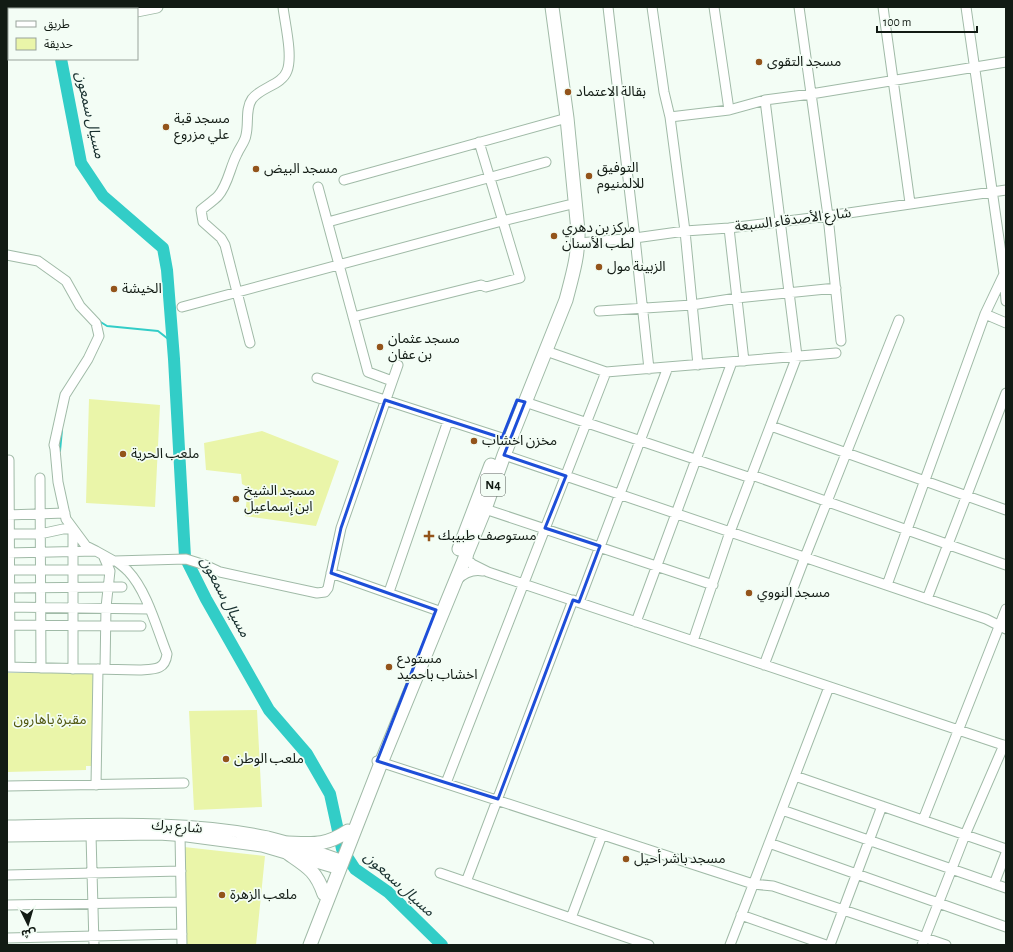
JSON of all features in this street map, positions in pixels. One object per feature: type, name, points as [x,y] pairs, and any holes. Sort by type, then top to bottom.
[{"type":"highway","name":"N4","points":[[304,945],[324,894],[339,864],[348,831],[379,762],[485,509],[559,294],[572,244],[563,119],[545,7]]},
{"type":"highway","name":"N4","points":[[310,945],[339,864],[502,438],[546,350],[566,300],[579,243],[563,119],[552,7]]},
{"type":"highway","points":[[288,848],[329,842],[348,831]]},
{"type":"highway","points":[[288,848],[310,867],[318,878],[324,894]]},
{"type":"main road","points":[[138,11],[157,7]]},
{"type":"main road","name":"شارع برك","points":[[7,826],[115,824],[177,826],[233,832],[268,837],[288,848],[339,864]]},
{"type":"main road","name":"شارع برك","points":[[7,836],[180,835],[288,848]]},
{"type":"street","points":[[250,343],[225,245],[221,238],[203,222],[202,210],[219,195],[226,182],[236,154],[245,140],[248,125],[248,110],[252,100],[260,91],[281,80],[287,72],[290,59],[283,7]]},
{"type":"street","points":[[608,7],[636,238],[649,369]]},
{"type":"street","points":[[652,7],[664,92],[670,117],[685,230],[698,364]]},
{"type":"street","points":[[714,7],[729,110]]},
{"type":"street","points":[[799,7],[828,216],[841,341]]},
{"type":"street","points":[[883,7],[910,203]]},
{"type":"street","points":[[966,7],[1005,274],[1006,301]]},
{"type":"street","points":[[670,117],[729,110],[765,100],[894,81],[1006,62]]},
{"type":"street","points":[[693,641],[730,532],[797,356],[765,100]]},
{"type":"street","points":[[344,180],[563,119]]},
{"type":"street","points":[[353,317],[481,285],[486,287],[520,278],[478,142]]},
{"type":"street","points":[[328,222],[546,162]]},
{"type":"street","points":[[318,187],[368,372],[392,381]]},
{"type":"street","name":"شارع الأصدقاء السبعة","points":[[579,243],[636,238],[685,230],[729,228],[781,222],[1006,190]]},
{"type":"street","points":[[182,307],[339,264],[568,205]]},
{"type":"street","points":[[729,228],[744,361]]},
{"type":"street","points":[[7,256],[38,262],[66,281],[80,306],[96,323],[99,336],[88,359],[65,396],[54,445],[58,482],[66,519],[86,546],[116,561],[128,571],[138,583],[167,654],[163,666],[153,669],[139,670],[8,667],[9,460]]},
{"type":"street","points":[[887,585],[985,314],[1005,274]]},
{"type":"street","points":[[599,311],[692,305],[737,298],[836,288]]},
{"type":"street","points":[[985,314],[1006,323]]},
{"type":"street","points":[[764,665],[899,320]]},
{"type":"street","points":[[546,350],[606,372],[836,353]]},
{"type":"street","points":[[636,622],[732,362]]},
{"type":"street","points":[[116,561],[186,559],[220,572],[320,593],[325,592],[328,588],[341,528],[398,365]]},
{"type":"street","points":[[466,882],[576,601],[600,546],[668,367]]},
{"type":"street","points":[[446,783],[606,372]]},
{"type":"street","points":[[317,378],[502,438]]},
{"type":"street","points":[[927,599],[1006,392]]},
{"type":"street","points":[[521,401],[752,476],[1006,565]]},
{"type":"street","points":[[389,592],[448,421]]},
{"type":"street","points":[[771,426],[1006,510]]},
{"type":"street","points":[[504,455],[986,619],[1003,628]]},
{"type":"street","points":[[40,478],[41,668]]},
{"type":"street","points":[[485,509],[600,546],[713,585]]},
{"type":"street","points":[[8,515],[65,513]]},
{"type":"street","points":[[8,534],[40,534],[63,529],[73,529]]},
{"type":"street","points":[[73,529],[73,668]]},
{"type":"street","points":[[468,550],[468,560],[472,564],[488,572]]},
{"type":"street","points":[[8,553],[100,553]]},
{"type":"street","points":[[96,785],[101,669],[106,625],[108,587],[110,580],[109,570],[100,553]]},
{"type":"street","points":[[8,570],[109,570]]},
{"type":"street","points":[[454,585],[463,574],[479,570],[488,572],[1005,746],[965,835],[923,942]]},
{"type":"street","points":[[331,573],[389,592],[436,610]]},
{"type":"street","points":[[8,588],[122,587]]},
{"type":"street","points":[[8,607],[106,607],[149,609]]},
{"type":"street","points":[[923,820],[959,730],[1003,628],[1006,609]]},
{"type":"street","points":[[8,625],[141,626]]},
{"type":"street","points":[[730,945],[829,687]]},
{"type":"street","points":[[379,762],[498,799],[602,835],[754,884],[773,886],[843,910],[923,942],[946,945]]},
{"type":"street","points":[[795,776],[1006,849]]},
{"type":"street","points":[[7,786],[184,783]]},
{"type":"street","points":[[830,945],[882,806]]},
{"type":"street","points":[[782,810],[1006,888]]},
{"type":"street","points":[[90,835],[94,941]]},
{"type":"street","points":[[180,835],[182,945]]},
{"type":"street","points":[[571,918],[602,835]]},
{"type":"street","points":[[769,843],[1006,926]]},
{"type":"street","points":[[994,884],[1006,853]]},
{"type":"street","points":[[7,875],[180,871]]},
{"type":"street","points":[[440,873],[649,945]]},
{"type":"street","points":[[7,905],[181,902]]},
{"type":"street","points":[[741,916],[826,945]]},
{"type":"street","points":[[7,938],[94,941],[182,934]]},
{"type":"highlighted area","points":[[385,400],[502,438],[517,400],[525,402],[504,455],[566,476],[545,528],[600,546],[579,602],[573,600],[498,799],[377,761],[436,610],[331,573],[341,528]]},
{"type":"green space","name":"ملعب الحرية","points":[[89,399],[160,405],[155,507],[86,503]]},
{"type":"green space","points":[[262,431],[339,461],[316,526],[245,516],[248,487],[242,484],[241,474],[206,470],[204,443]]},
{"type":"green space","name":"مقبرة باهارون","points":[[7,673],[93,673],[91,766],[86,766],[86,770],[7,772]]},
{"type":"green space","name":"ملعب الوطن","points":[[257,710],[262,807],[194,810],[189,711]]},
{"type":"green space","name":"ملعب الزهرة","points":[[184,847],[265,856],[256,945],[184,945]]},
{"type":"waterway","name":"مسيال سمعون","points":[[61,60],[81,163],[103,196],[163,248],[167,270],[174,359],[185,557],[206,599],[269,710],[307,754],[330,794],[342,849],[355,869],[388,892],[442,945]]},
{"type":"waterway","points":[[99,321],[107,326],[158,331],[172,342]]},
{"type":"waterway","points":[[60,451],[62,430]]},
{"type":"place","name":"مسجد التقوى","points":[[759,62]]},
{"type":"place","name":"بقالة الاعتماد","points":[[568,92]]},
{"type":"place","name":"مسجد قبة علي مزروع","points":[[166,127]]},
{"type":"place","name":"مسجد البيض","points":[[256,169]]},
{"type":"place","name":"التوفيق للالمنيوم","points":[[589,176]]},
{"type":"place","name":"مركز بن دهري لطب الأسنان","points":[[554,236]]},
{"type":"place","name":"الزبينة مول","points":[[599,267]]},
{"type":"place","name":"الخيشة","points":[[114,289]]},
{"type":"place","name":"مسجد عثمان بن عفان","points":[[380,347]]},
{"type":"place","name":"مخزن اخشاب","points":[[474,441]]},
{"type":"place","name":"ملعب الحرية","points":[[123,454]]},
{"type":"place","name":"مسجد الشيخ ابن إسماعيل","points":[[236,499]]},
{"type":"place","name":"مستوصف طبيبك","points":[[429,536]]},
{"type":"place","name":"مسجد النووي","points":[[749,593]]},
{"type":"place","name":"مستودع اخشاب باحميد","points":[[389,667]]},
{"type":"place","name":"ملعب الوطن","points":[[226,759]]},
{"type":"place","name":"مسجد باشر أحيل","points":[[626,859]]},
{"type":"place","name":"ملعب الزهرة","points":[[222,895]]}]
